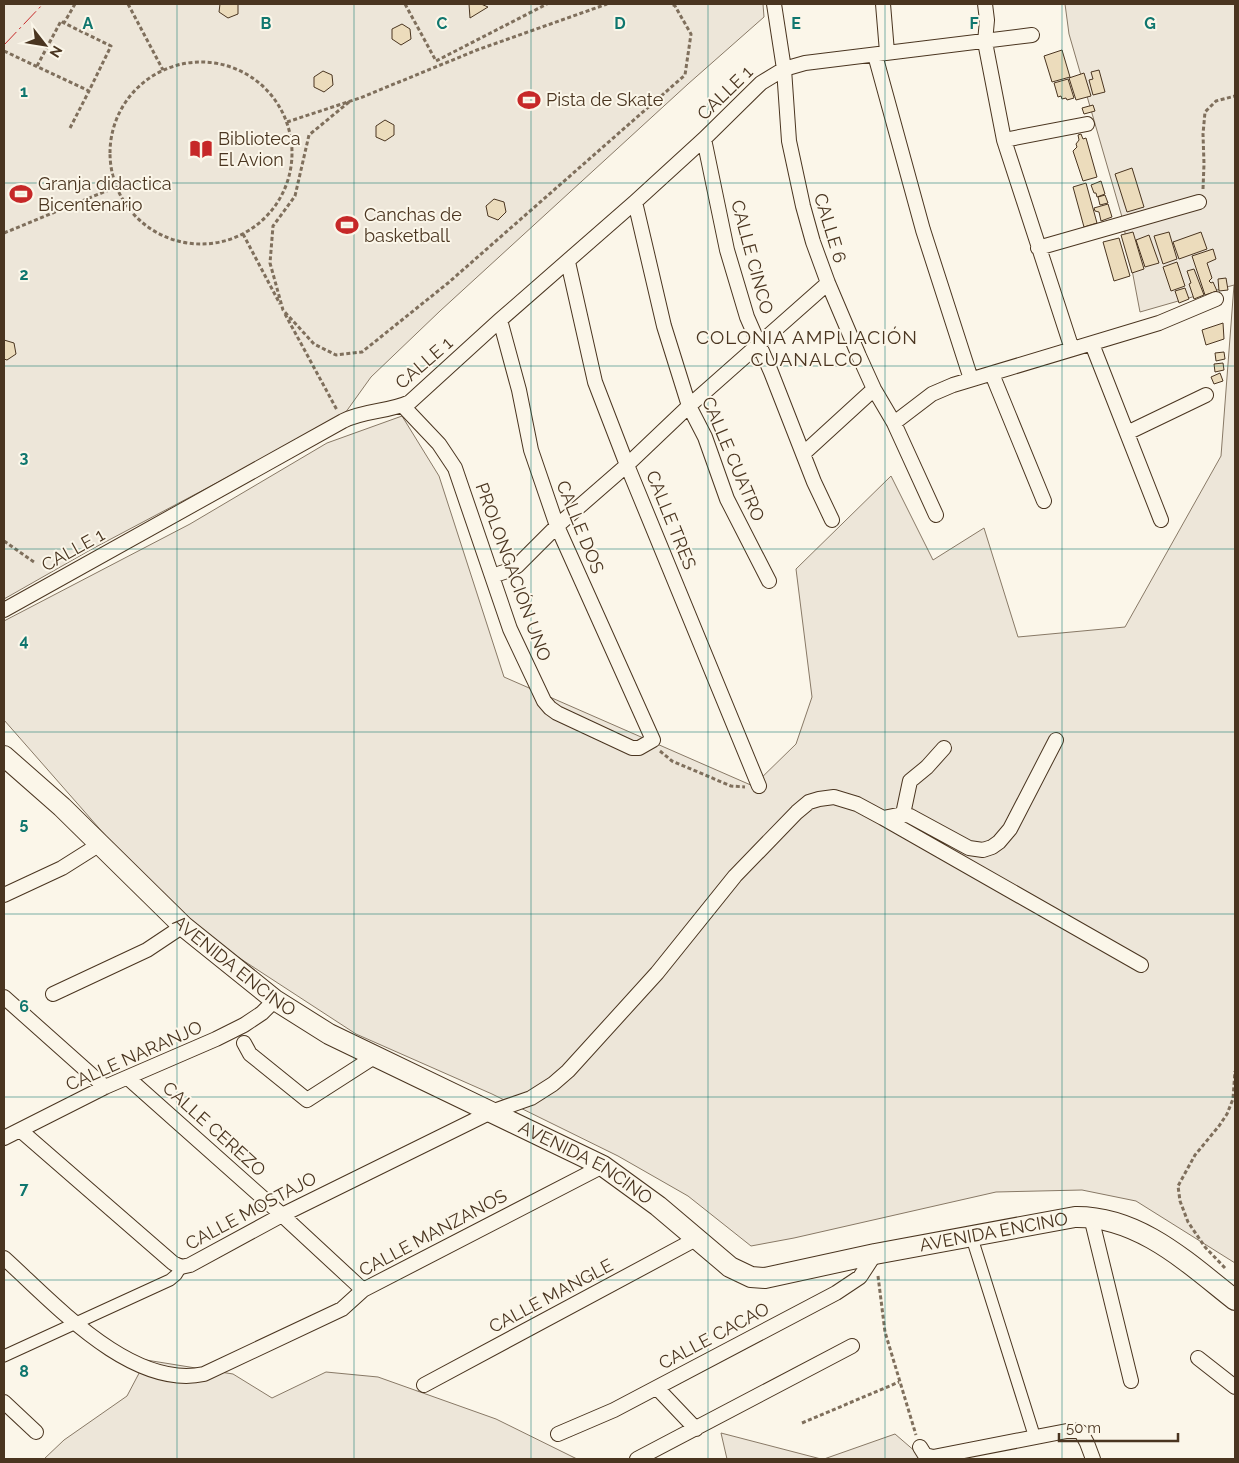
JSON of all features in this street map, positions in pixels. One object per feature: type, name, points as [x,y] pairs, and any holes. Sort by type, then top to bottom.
[{"type":"main road","name":"AVENIDA ENCINO","points":[[4,756],[62,807],[183,926],[275,1000],[322,1031],[374,1058],[603,1166],[658,1206],[730,1267],[751,1277],[765,1278],[971,1235],[1091,1217],[1110,1220],[1128,1226],[1151,1238],[1170,1250],[1235,1300]]},
{"type":"street","name":"CALLE 6","points":[[774,4],[784,69],[789,141],[813,242],[828,283],[874,389],[894,423],[936,516]]},
{"type":"street","points":[[882,4],[881,54],[923,230],[972,379]]},
{"type":"street","points":[[985,4],[987,20],[985,42],[1004,140],[1072,349]]},
{"type":"street","name":"CALLE 1","points":[[4,610],[343,421],[358,414],[403,406],[417,397],[500,320],[568,262],[704,139],[760,83],[784,69],[805,63],[1032,35]]},
{"type":"street","points":[[1004,140],[1087,124]]},
{"type":"street","name":"CALLE CINCO","points":[[704,139],[727,250],[747,317],[804,453],[814,482],[832,520]]},
{"type":"street","name":"CALLE CUATRO","points":[[635,202],[664,326],[689,406],[704,437],[727,499],[769,582]]},
{"type":"street","points":[[1038,248],[1199,202]]},
{"type":"street","name":"CALLE TRES","points":[[568,262],[596,382],[759,786]]},
{"type":"street","points":[[492,576],[517,566],[557,526],[628,465],[689,406],[828,283]]},
{"type":"street","points":[[894,423],[915,405],[932,394],[972,379],[1159,324],[1216,299]]},
{"type":"street","name":"CALLE DOS","points":[[500,320],[519,390],[531,450],[557,526],[653,740]]},
{"type":"street","points":[[1092,344],[1161,520]]},
{"type":"street","points":[[992,374],[1044,500]]},
{"type":"street","points":[[804,453],[874,389]]},
{"type":"street","points":[[1127,433],[1206,395]]},
{"type":"street","name":"PROLONGACIÓN UNO","points":[[403,406],[439,444],[455,468],[510,629],[536,687],[550,708],[632,748],[639,748],[653,740]]},
{"type":"street","points":[[883,818],[903,814],[969,848],[983,850],[992,847],[1010,829],[1056,740]]},
{"type":"street","points":[[903,814],[910,781],[927,767],[944,748]]},
{"type":"street","name":"CALLE MOSTAJO","points":[[4,1356],[170,1280],[181,1267],[190,1265],[282,1215],[491,1112],[532,1098],[553,1084],[568,1071],[656,973],[736,876],[796,812],[809,802],[834,798],[856,804],[1141,965]]},
{"type":"street","points":[[4,895],[62,868],[100,844]]},
{"type":"street","points":[[53,994],[147,950],[183,926]]},
{"type":"street","name":"CALLE NARANJO","points":[[4,1138],[105,1087],[244,1025],[262,1013],[275,1000]]},
{"type":"street","points":[[7,1005],[105,1087]]},
{"type":"street","points":[[244,1043],[250,1054],[307,1100],[374,1058]]},
{"type":"street","name":"CALLE CEREZO","points":[[128,1078],[363,1290]]},
{"type":"street","points":[[20,1130],[173,1263],[181,1267]]},
{"type":"street","name":"CALLE MANZANOS","points":[[4,1258],[76,1323],[106,1347],[125,1359],[162,1372],[195,1376],[204,1374],[342,1309],[363,1290],[603,1166]]},
{"type":"street","points":[[1091,1217],[1130,1381]]},
{"type":"street","points":[[971,1235],[1035,1438]]},
{"type":"street","name":"CALLE MANGLE","points":[[424,1386],[696,1239]]},
{"type":"street","name":"CALLE CACAO","points":[[558,1434],[614,1410],[836,1294],[860,1277],[875,1254]]},
{"type":"street","points":[[637,1459],[852,1346]]},
{"type":"street","points":[[1198,1358],[1235,1387]]},
{"type":"street","points":[[657,1388],[696,1429]]},
{"type":"street","points":[[4,1402],[36,1432]]},
{"type":"street","points":[[920,1447],[925,1455],[933,1457],[1072,1430],[1081,1432],[1093,1459]]},
{"type":"path","points":[[64,23],[75,4]]},
{"type":"path","points":[[128,4],[163,70]]},
{"type":"path","points":[[405,4],[436,61],[547,4]]},
{"type":"path","points":[[287,122],[349,102],[477,50],[607,4]]},
{"type":"path","points":[[349,102],[309,135],[295,196],[273,226],[270,263],[283,310],[314,344],[336,355],[362,352],[448,282],[685,75],[691,34],[672,4]]},
{"type":"path","points":[[36,66],[61,21],[111,46],[70,128]]},
{"type":"path","points":[[4,50],[88,92]]},
{"type":"path","points":[[192,62],[229,66],[250,75],[272,96],[287,122],[292,148],[290,174],[280,198],[264,218],[243,234],[214,243],[184,243],[162,235],[155,232],[132,213],[116,187],[110,160],[112,132],[115,124],[122,107],[140,85],[163,70],[192,62]]},
{"type":"path","points":[[1199,202],[1202,194],[1203,134],[1206,112],[1216,101],[1235,96]]},
{"type":"path","points":[[4,233],[116,187]]},
{"type":"path","points":[[243,234],[343,421]]},
{"type":"path","points":[[4,542],[34,562]]},
{"type":"path","points":[[653,740],[663,754],[680,764],[731,786],[756,788],[759,786]]},
{"type":"path","points":[[1230,1273],[1205,1246],[1188,1222],[1180,1201],[1178,1186],[1195,1155],[1227,1114],[1233,1099],[1235,1071]]},
{"type":"path","points":[[875,1254],[885,1332],[920,1447]]},
{"type":"path","points":[[802,1423],[899,1382]]},
{"type":"shaded area","points":[[4,4],[763,4],[764,17],[440,311],[371,377],[343,416],[92,549],[4,599]]},
{"type":"shaded area","points":[[1065,4],[1235,4],[1235,1263],[1136,1201],[1082,1190],[996,1192],[751,1246],[688,1196],[618,1156],[492,1094],[356,1034],[178,918],[4,720],[4,621],[190,524],[327,443],[402,416],[439,476],[504,677],[753,786],[796,744],[812,697],[796,569],[891,476],[933,560],[984,528],[1018,637],[1125,627],[1221,456],[1234,285],[1140,312],[1122,217],[1069,34]]},
{"type":"shaded area","points":[[146,1360],[233,1374],[272,1398],[326,1372],[378,1377],[496,1419],[577,1459],[44,1459],[64,1440],[127,1396]]},
{"type":"shaded area","points":[[721,1433],[821,1459],[727,1459]]},
{"type":"shaded area","points":[[895,1434],[924,1459],[824,1459]]},
{"type":"building","points":[[220,4],[238,4],[238,14],[228,18],[219,12]]},
{"type":"building","points":[[469,4],[481,4],[488,7],[470,18]]},
{"type":"building","points":[[402,24],[410,29],[411,39],[401,45],[392,39],[392,29]]},
{"type":"building","points":[[1062,50],[1070,77],[1052,82],[1044,56]]},
{"type":"building","points":[[1099,70],[1105,92],[1093,95],[1089,80],[1093,79],[1091,72]]},
{"type":"building","points":[[323,71],[332,75],[333,85],[324,92],[314,87],[314,77]]},
{"type":"building","points":[[1084,73],[1091,96],[1076,100],[1069,78]]},
{"type":"building","points":[[1068,79],[1074,98],[1067,100],[1066,98],[1062,99],[1061,96],[1058,97],[1054,83]]},
{"type":"building","points":[[1093,105],[1095,111],[1084,114],[1082,108]]},
{"type":"building","points":[[385,120],[394,125],[394,135],[385,141],[376,137],[376,126]]},
{"type":"building","points":[[1081,134],[1083,139],[1086,138],[1097,177],[1083,181],[1073,151],[1077,147],[1078,135]]},
{"type":"building","points":[[1132,168],[1144,207],[1127,212],[1115,174]]},
{"type":"building","points":[[1101,181],[1105,194],[1097,197],[1091,185]]},
{"type":"building","points":[[1086,183],[1097,223],[1084,227],[1073,187]]},
{"type":"building","points":[[1105,195],[1108,203],[1100,205],[1098,197]]},
{"type":"building","points":[[494,199],[504,202],[506,212],[498,220],[488,216],[486,206]]},
{"type":"building","points":[[1108,204],[1112,217],[1101,221],[1099,212],[1095,211],[1094,208]]},
{"type":"building","points":[[1133,232],[1144,269],[1132,273],[1121,235]]},
{"type":"building","points":[[1169,232],[1177,259],[1163,264],[1154,236]]},
{"type":"building","points":[[1201,232],[1207,249],[1179,259],[1173,242]]},
{"type":"building","points":[[1149,235],[1159,263],[1145,267],[1136,240]]},
{"type":"building","points":[[1119,238],[1130,276],[1114,281],[1103,242]]},
{"type":"building","points":[[1213,249],[1216,259],[1207,263],[1212,278],[1209,281],[1213,282],[1217,291],[1205,295],[1192,256]]},
{"type":"building","points":[[1177,262],[1185,286],[1171,291],[1163,267]]},
{"type":"building","points":[[1194,269],[1204,295],[1194,299],[1187,271]]},
{"type":"building","points":[[1226,278],[1228,290],[1219,291],[1218,279]]},
{"type":"building","points":[[1185,288],[1189,299],[1179,303],[1175,291]]},
{"type":"building","points":[[1223,323],[1224,339],[1206,345],[1202,330]]},
{"type":"building","points":[[4,340],[14,343],[16,354],[7,360],[4,359]]},
{"type":"building","points":[[1224,352],[1225,359],[1216,361],[1215,353]]},
{"type":"building","points":[[1223,363],[1224,370],[1215,372],[1214,364]]},
{"type":"building","points":[[1220,373],[1223,381],[1214,384],[1211,377]]},
{"type":"power","points":[[4,45],[43,4]]},
{"type":"place","name":"Pista de Skate","points":[[529,100]]},
{"type":"place","name":"Biblioteca El Avion","points":[[201,149]]},
{"type":"place","name":"Granja didactica Bicentenario","points":[[21,194]]},
{"type":"place","name":"Canchas de basketball","points":[[347,225]]},
{"type":"district","name":"COLONIA AMPLIACIÓN CUANALCO","points":[[807,348]]}]
